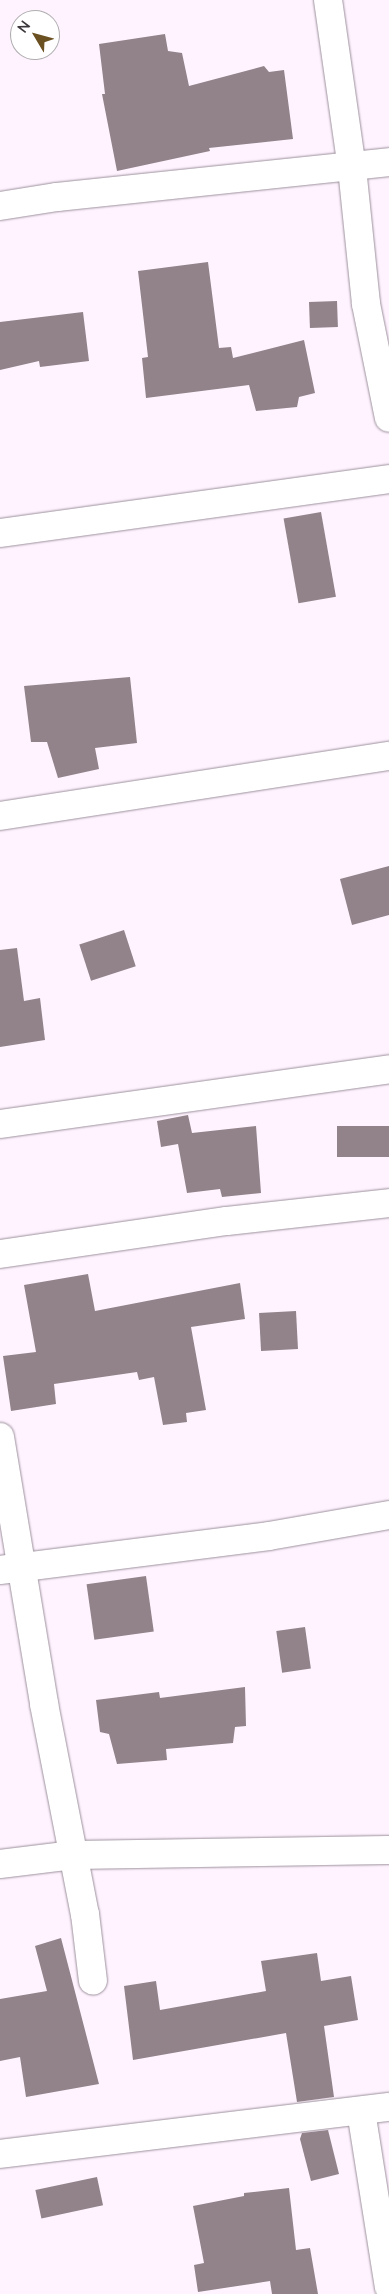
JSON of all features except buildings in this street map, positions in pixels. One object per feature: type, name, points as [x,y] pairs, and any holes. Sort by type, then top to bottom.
[{"type":"street","points":[[328,0],[352,168],[366,304],[389,418]]},
{"type":"street","points":[[0,206],[57,197],[352,168],[389,162]]},
{"type":"street","points":[[0,533],[389,479]]},
{"type":"street","points":[[0,816],[389,756]]},
{"type":"street","points":[[0,1124],[389,1069]]},
{"type":"street","points":[[0,1254],[226,1221],[389,1203]]},
{"type":"street","points":[[0,1437],[12,1569],[44,1704],[74,1855],[93,1982]]},
{"type":"street","points":[[12,1569],[269,1536],[389,1515]]},
{"type":"street","points":[[0,1864],[74,1855],[389,1850]]},
{"type":"street","points":[[0,2154],[389,2107]]},
{"type":"street","points":[[361,2111],[389,2288]]}]
